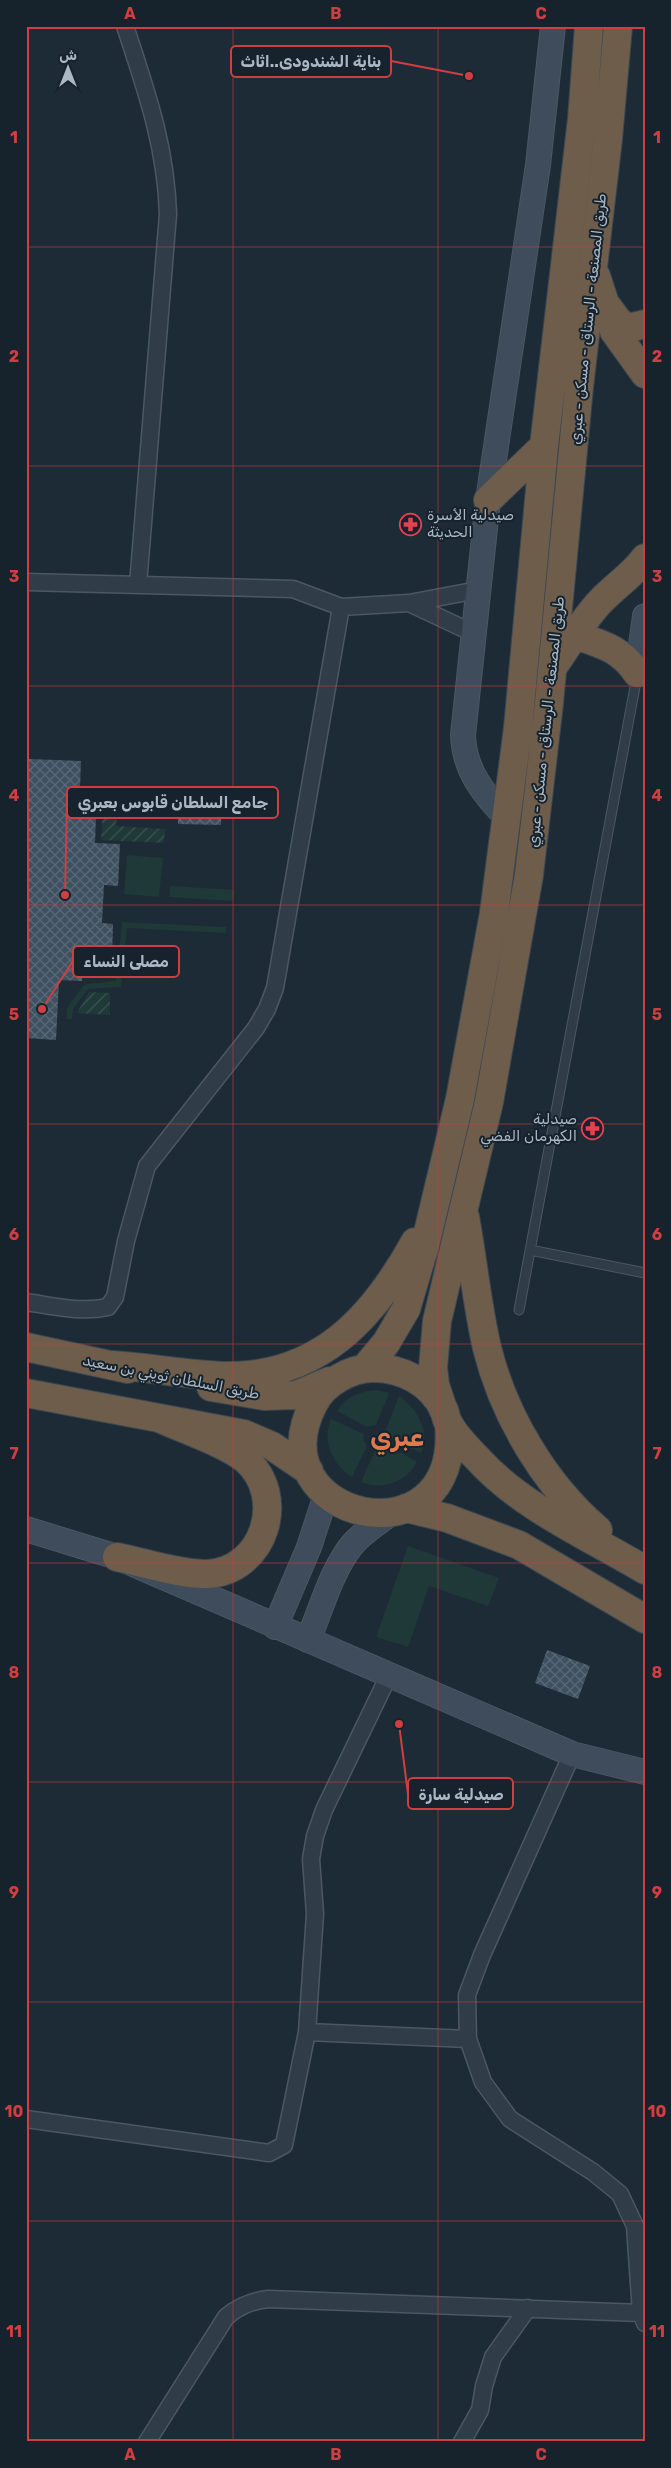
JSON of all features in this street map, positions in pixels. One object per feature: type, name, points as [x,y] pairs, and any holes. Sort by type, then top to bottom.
[{"type":"highway","name":"طريق المصنعة - الرستاق - مسكن - عبري","points":[[354,1372],[386,1343],[406,1309],[437,1198],[458,1109],[481,989],[508,819],[544,446],[582,119],[589,26]]},
{"type":"highway","name":"طريق المصنعة - الرستاق - مسكن - عبري","points":[[446,1417],[433,1368],[434,1339],[441,1299],[491,1094],[529,875],[618,26]]},
{"type":"highway","points":[[593,266],[614,331],[645,374]]},
{"type":"highway","points":[[606,304],[618,323],[624,326],[645,324]]},
{"type":"highway","points":[[488,500],[544,446]]},
{"type":"highway","points":[[552,668],[597,605],[634,573],[645,558]]},
{"type":"highway","points":[[575,635],[620,653],[628,659],[637,673]]},
{"type":"highway","points":[[111,1365],[225,1376],[275,1370],[322,1350],[347,1334],[378,1301],[407,1257],[437,1198]]},
{"type":"highway","points":[[463,1207],[488,1349],[495,1373],[517,1424],[548,1475],[580,1514],[645,1568]]},
{"type":"highway","name":"طريق السلطان ثويني بن سعيد","points":[[26,1347],[208,1387],[264,1396],[297,1395],[354,1372]]},
{"type":"highway","points":[[645,1568],[523,1498],[479,1460],[446,1417],[430,1390],[411,1376],[389,1368],[354,1372],[327,1387],[315,1400],[307,1417],[303,1435],[304,1453],[309,1471],[326,1495],[340,1505],[356,1512],[374,1514],[399,1511],[447,1518],[518,1545],[645,1620]]},
{"type":"highway","points":[[26,1392],[244,1434],[272,1446],[309,1471]]},
{"type":"highway","points":[[399,1511],[424,1498],[438,1483],[448,1458],[450,1445],[446,1417]]},
{"type":"highway","points":[[118,1557],[207,1574],[226,1570],[244,1560],[258,1545],[266,1527],[269,1508],[266,1489],[257,1472],[244,1458],[159,1418]]},
{"type":"street","points":[[125,26],[158,131],[167,186],[168,214],[138,585]]},
{"type":"street","points":[[508,819],[490,801],[480,786],[465,754],[463,735],[488,500],[538,165],[554,26]]},
{"type":"street","points":[[26,582],[293,589],[341,607],[409,603],[478,590]]},
{"type":"street","points":[[409,603],[473,633]]},
{"type":"street","points":[[26,1302],[73,1309],[96,1310],[108,1307],[115,1297],[126,1242],[147,1166],[256,1028],[267,1009],[274,988],[341,607]]},
{"type":"street","points":[[637,673],[645,616]]},
{"type":"street","points":[[274,1627],[309,1548],[326,1495]]},
{"type":"street","points":[[308,1640],[340,1564],[351,1546],[362,1535],[399,1511]]},
{"type":"street","points":[[26,1529],[118,1557],[274,1627],[572,1754],[645,1772]]},
{"type":"street","points":[[26,2119],[269,2153],[284,2145],[307,2032],[315,1914],[311,1859],[315,1836],[324,1810],[389,1675]]},
{"type":"street","points":[[147,2442],[226,2317],[252,2301],[278,2299],[528,2308],[643,2318],[635,2226],[620,2194],[593,2172],[510,2119],[483,2082],[468,2039],[467,1995],[482,1955],[572,1754]]},
{"type":"street","points":[[307,2032],[468,2039]]},
{"type":"street","points":[[462,2442],[480,2410],[484,2386],[493,2357],[528,2308]]},
{"type":"lane","points":[[519,1310],[637,673]]},
{"type":"lane","points":[[530,1250],[645,1273]]},
{"type":"green space","points":[[103,810],[117,811],[116,826],[165,829],[164,843],[101,840]]},
{"type":"green space","points":[[127,855],[163,858],[159,897],[124,894]]},
{"type":"green space","points":[[170,886],[235,890],[233,901],[169,897]]},
{"type":"green space","points":[[122,922],[226,927],[226,933],[127,928],[121,987],[88,989],[73,1009],[72,1019],[66,1019],[67,1008],[83,986],[116,981]]},
{"type":"green space","points":[[89,992],[110,993],[110,1015],[77,1013]]},
{"type":"green space","points":[[377,1390],[389,1393],[376,1425],[367,1427],[337,1411],[354,1395]]},
{"type":"green space","points":[[399,1396],[406,1401],[421,1421],[424,1445],[421,1453],[388,1437],[386,1429]]},
{"type":"green space","points":[[331,1419],[364,1434],[363,1439],[367,1446],[352,1477],[339,1466],[328,1444],[328,1427]]},
{"type":"green space","points":[[388,1445],[417,1462],[407,1475],[393,1483],[369,1485],[361,1482],[376,1448],[383,1448]]},
{"type":"green space","points":[[408,1546],[499,1578],[488,1606],[429,1586],[408,1647],[376,1637]]},
{"type":"building","points":[[29,759],[81,761],[79,815],[96,816],[95,843],[120,844],[118,886],[104,885],[102,923],[113,924],[112,961],[83,959],[82,981],[59,980],[56,1040],[26,1038],[26,813]]},
{"type":"building","points":[[178,804],[221,805],[221,825],[178,824]]},
{"type":"building","points":[[547,1650],[590,1666],[578,1699],[535,1683]]},
{"type":"place","name":"بناية الشندودى..اثاث","points":[[469,76]]},
{"type":"place","name":"صيدلية الأسرة الحديثة","points":[[411,524]]},
{"type":"place","name":"جامع السلطان قابوس بعبري","points":[[65,895]]},
{"type":"place","name":"مصلى النساء","points":[[42,1009]]},
{"type":"place","name":"صيدلية الكهرمان الفضي","points":[[593,1128]]},
{"type":"place","name":"صيدلية سارة","points":[[399,1724]]},
{"type":"district","name":"عبري","points":[[397,1437]]}]
